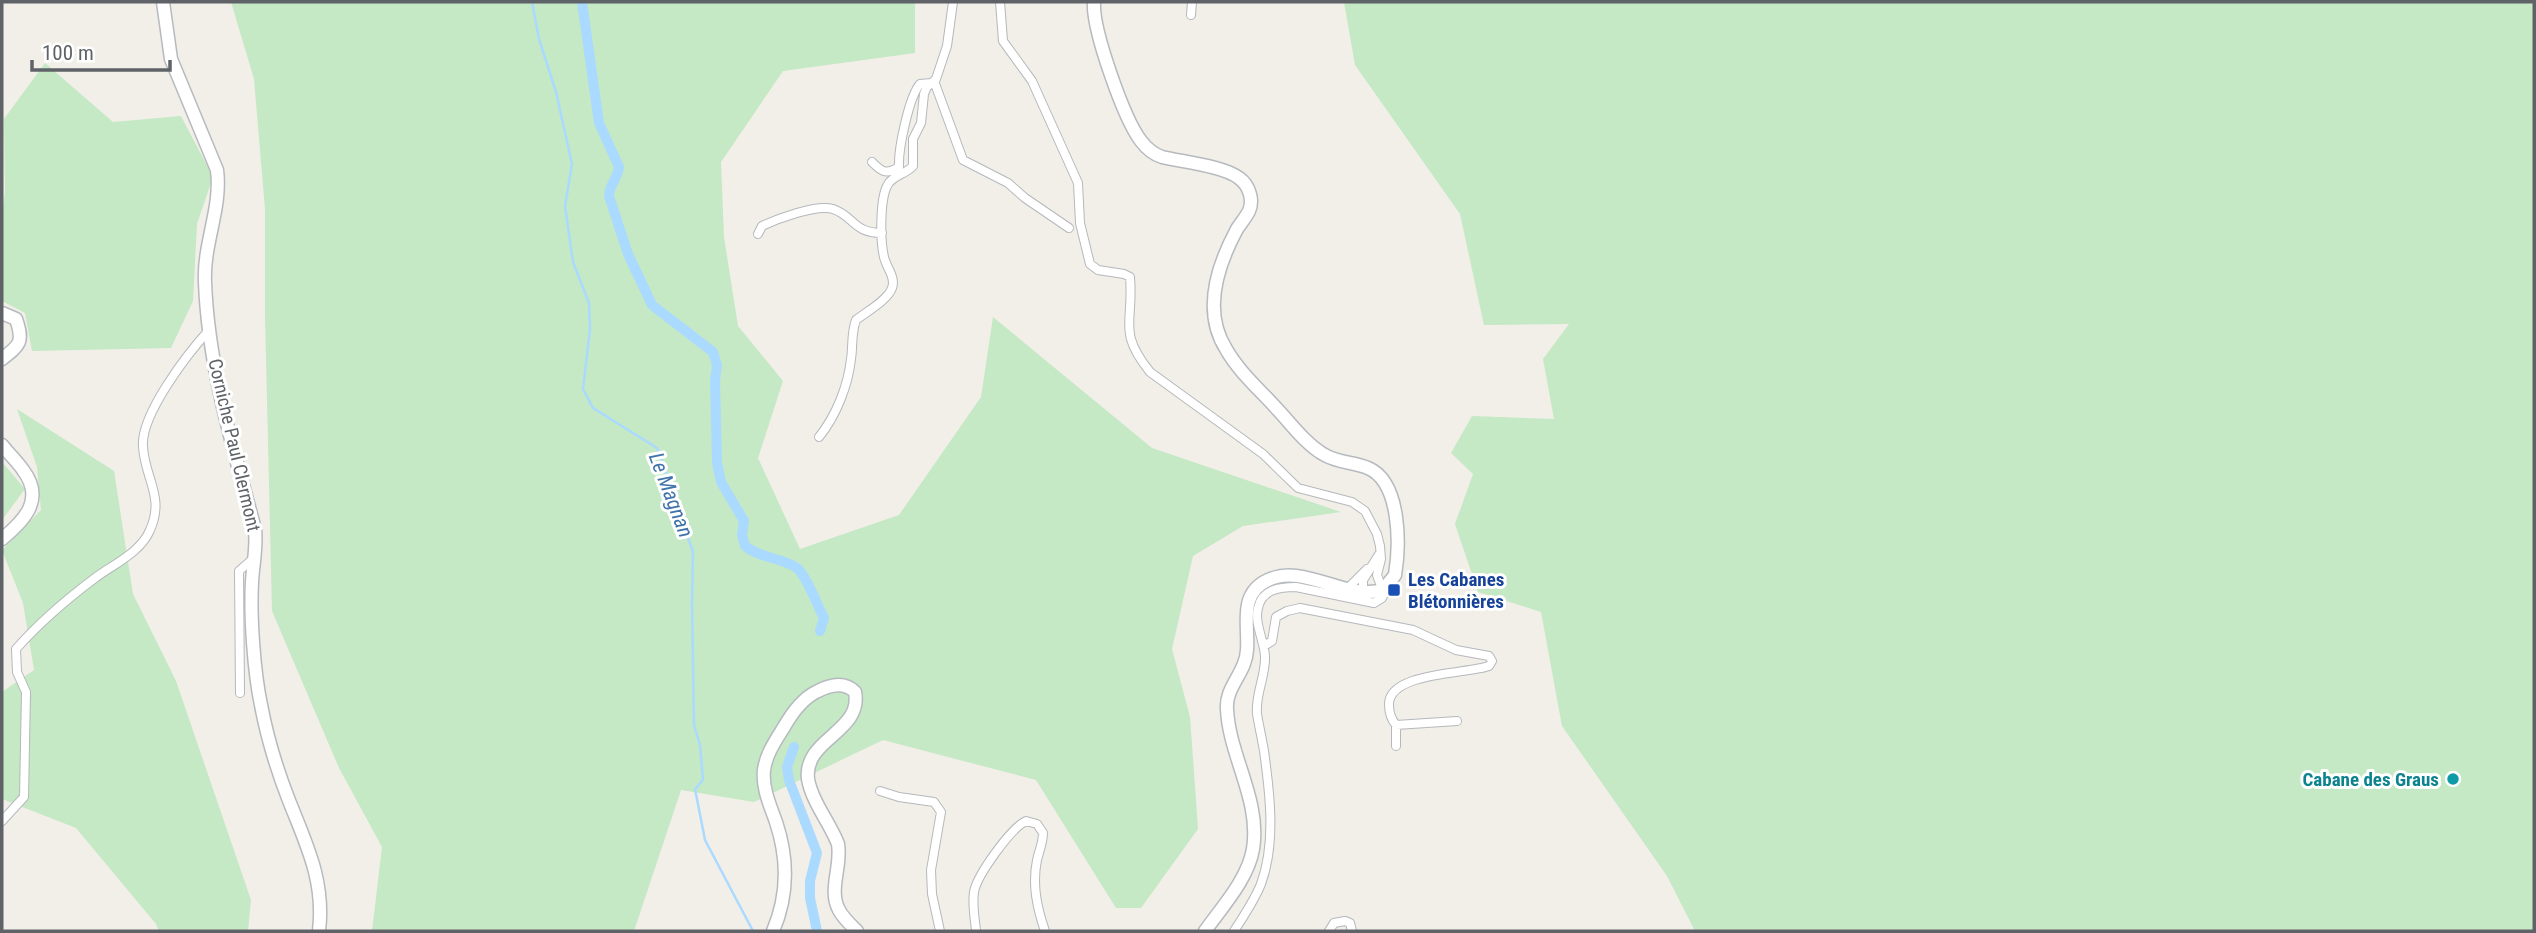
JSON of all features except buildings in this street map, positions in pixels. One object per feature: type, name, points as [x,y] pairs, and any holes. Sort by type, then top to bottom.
[{"type":"street","name":"Corniche Paul Clermont","points":[[163,2],[171,59],[217,170],[219,186],[206,248],[205,280],[210,328],[229,432],[255,529],[257,544],[252,583],[260,701],[270,747],[312,858],[319,884],[319,931]]},
{"type":"street","points":[[819,436],[830,423],[844,390],[856,320],[893,287],[884,257],[884,195],[892,179],[906,173],[913,166],[913,139],[921,122],[924,94],[947,46],[953,2]]},
{"type":"street","points":[[1000,2],[1003,41],[1032,81],[1078,183],[1080,223],[1090,264],[1098,270],[1130,277],[1130,340],[1137,355],[1150,372],[1263,454],[1298,488],[1352,502],[1365,511],[1377,534],[1381,563],[1377,575],[1382,598],[1374,603],[1296,587],[1277,588],[1260,601],[1257,615],[1264,646],[1264,667],[1257,713],[1270,797],[1268,858],[1253,902],[1236,930]]},
{"type":"street","points":[[1094,2],[1094,22],[1102,49],[1139,140],[1162,158],[1237,176],[1249,190],[1250,210],[1238,228],[1217,277],[1213,301],[1217,330],[1228,353],[1306,440],[1332,459],[1372,470],[1388,486],[1396,516],[1396,569],[1393,580],[1382,590],[1363,592],[1302,578],[1279,576],[1261,584],[1247,601],[1247,660],[1230,690],[1227,712],[1246,782],[1253,848],[1241,878],[1205,931]]},
{"type":"street","points":[[1191,15],[1192,2]]},
{"type":"street","points":[[873,162],[885,173],[899,167],[899,148],[914,92],[920,84],[932,82]]},
{"type":"street","points":[[932,82],[963,160],[1008,183],[1069,228]]},
{"type":"street","points":[[758,234],[762,226],[774,220],[821,208],[834,209],[863,231],[882,233]]},
{"type":"street","points":[[2,313],[16,319],[22,334],[18,346],[2,359]]},
{"type":"street","points":[[2,821],[24,797],[26,692],[17,671],[16,649],[43,620],[143,542],[151,528],[158,502],[147,471],[142,445],[149,417],[162,393],[210,328]]},
{"type":"street","points":[[2,445],[31,484],[33,502],[27,514],[2,539]]},
{"type":"street","points":[[1363,592],[1363,580],[1380,553]]},
{"type":"street","points":[[240,693],[239,571],[255,557]]},
{"type":"street","points":[[1347,589],[1370,567]]},
{"type":"street","points":[[1264,646],[1272,642],[1276,617],[1300,608],[1413,630],[1456,650],[1484,654],[1492,659],[1491,664],[1484,668],[1432,676],[1399,686],[1391,695],[1389,704],[1392,721],[1396,725],[1396,746]]},
{"type":"street","points":[[773,931],[781,912],[786,882],[777,827],[765,790],[764,770],[769,753],[794,709],[814,693],[828,687],[845,685],[856,692],[855,706],[846,724],[816,750],[808,770],[811,788],[840,853],[835,900],[839,911],[857,931]]},
{"type":"street","points":[[1396,725],[1457,721]]},
{"type":"street","points":[[880,792],[934,802],[941,812],[932,870],[932,894],[940,931]]},
{"type":"street","points":[[976,931],[974,890],[1015,828],[1026,821],[1037,824],[1043,833],[1037,860],[1035,894],[1045,931]]},
{"type":"street","points":[[1329,931],[1334,923],[1345,921],[1350,923],[1352,931]]},
{"type":"green space","points":[[231,2],[915,2],[915,53],[783,71],[721,162],[724,237],[738,326],[783,381],[758,458],[800,549],[899,515],[981,397],[993,317],[1152,448],[1341,512],[1243,526],[1193,556],[1172,649],[1190,717],[1198,829],[1141,908],[1116,908],[1036,780],[883,740],[754,802],[681,790],[634,931],[372,931],[382,847],[339,768],[272,611],[265,209],[254,79]]},
{"type":"green space","points":[[1344,2],[2534,2],[2534,931],[1695,931],[1667,876],[1562,726],[1541,612],[1478,592],[1455,524],[1473,474],[1451,453],[1472,416],[1554,419],[1543,359],[1569,324],[1484,325],[1460,214],[1355,65]]},
{"type":"green space","points":[[45,63],[113,122],[181,116],[213,177],[197,224],[193,301],[171,348],[32,351],[25,313],[2,301],[4,119]]},
{"type":"green space","points":[[17,409],[114,471],[133,594],[176,681],[251,900],[248,931],[159,931],[76,828],[2,799],[2,692],[34,670],[23,603],[2,550],[41,510],[37,467]]},
{"type":"green space","points":[[2,462],[25,489],[2,520]]},
{"type":"waterway","name":"Le Magnan","points":[[532,2],[572,164],[565,206],[573,262],[589,303],[590,329],[583,389],[593,408],[657,448],[693,552],[694,725],[700,745],[703,780],[695,789],[705,840],[753,931]]},
{"type":"waterway","points":[[582,2],[599,123],[619,167],[609,196],[628,254],[652,305],[713,352],[717,365],[717,463],[721,482],[744,521],[742,535],[745,546],[797,568],[824,618],[820,631]]},
{"type":"waterway","points":[[794,747],[787,767],[789,780],[817,853],[810,881],[810,898],[817,931]]},
{"type":"place","name":"Les Cabanes Blétonnières","points":[[1394,590]]},
{"type":"place","name":"Cabane des Graus","points":[[2453,779]]}]
